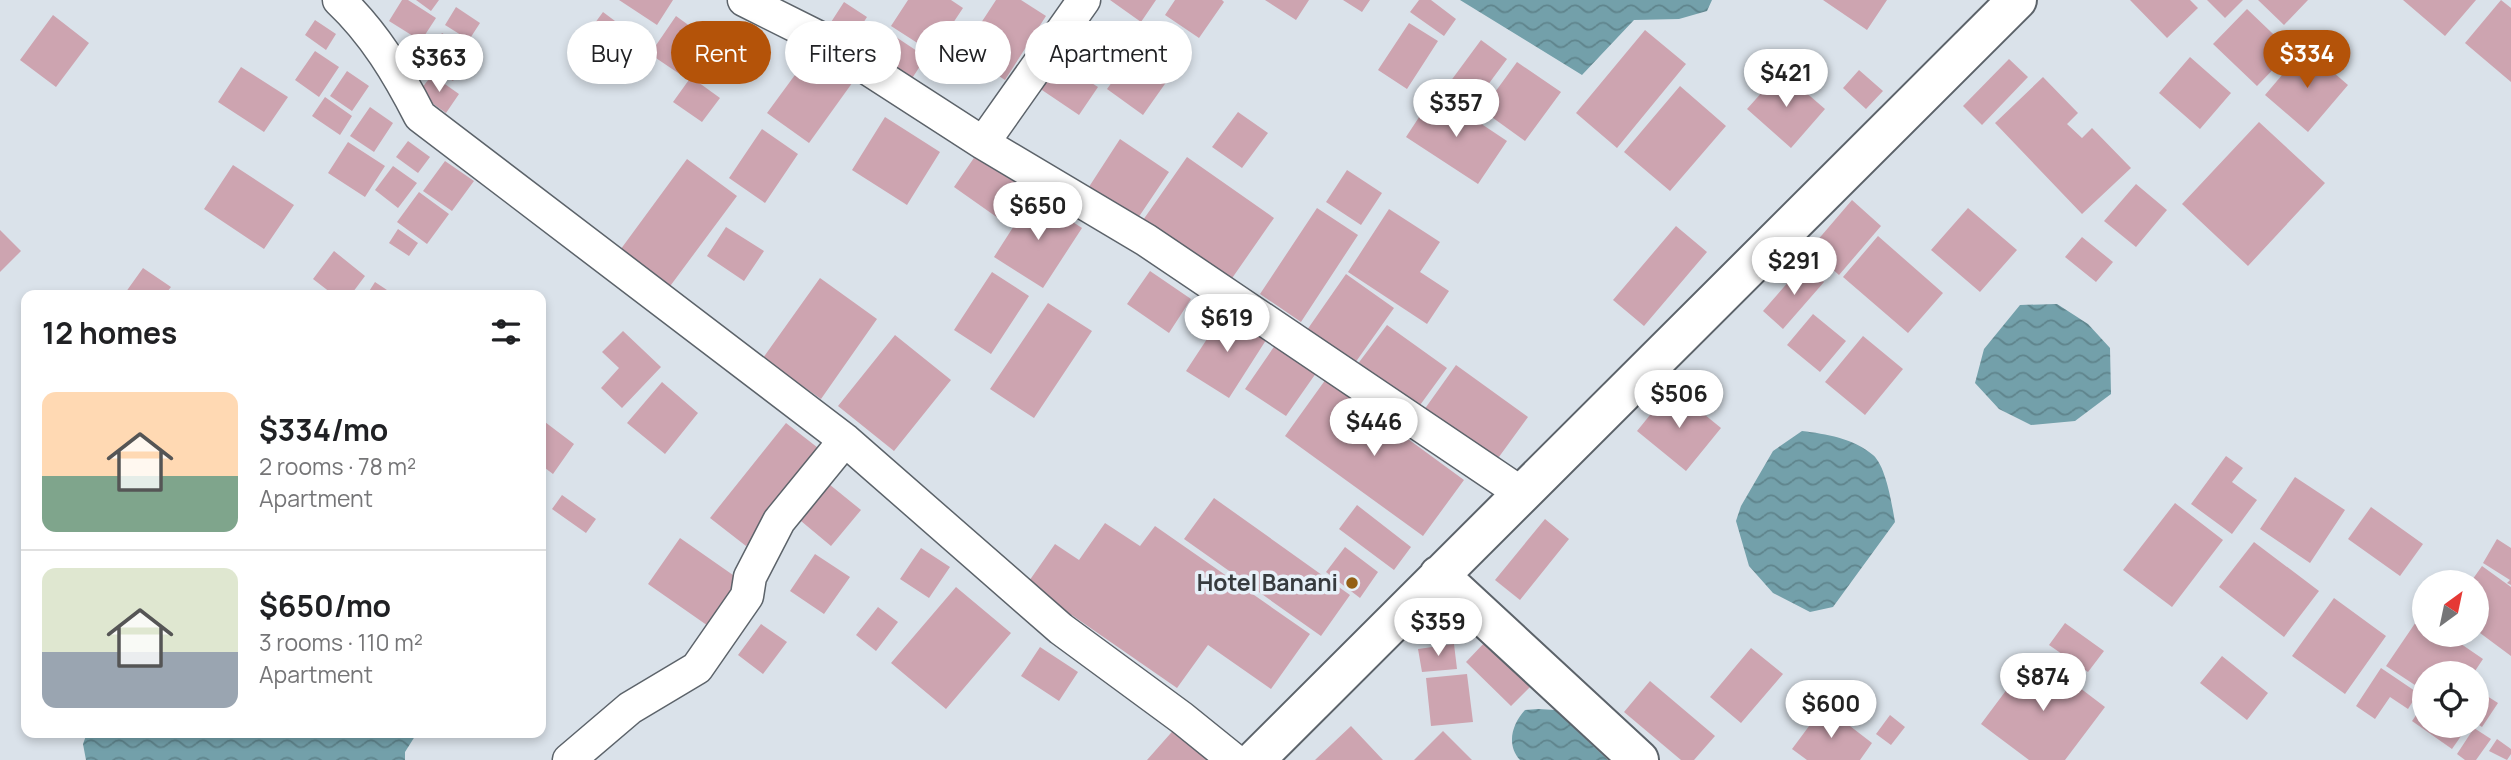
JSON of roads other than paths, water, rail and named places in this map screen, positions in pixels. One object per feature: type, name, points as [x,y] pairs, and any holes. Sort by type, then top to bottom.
[{"type":"street","points":[[339,0],[356,16],[394,66],[421,116],[845,440],[1061,629],[1234,760]]},
{"type":"street","points":[[744,0],[822,39],[983,143],[1146,240],[1521,493]]},
{"type":"street","points":[[983,143],[1084,0]]},
{"type":"street","points":[[1255,760],[2017,0]]},
{"type":"street","points":[[569,760],[630,708],[697,668],[747,596],[750,577],[779,521],[845,440]]},
{"type":"street","points":[[1439,575],[1639,760]]},
{"type":"water","points":[[1460,0],[1712,0],[1707,11],[1679,19],[1634,20],[1582,75]]},
{"type":"water","points":[[2057,304],[2088,324],[2110,348],[2111,394],[2075,421],[2031,425],[1999,409],[1975,383],[1984,349],[2020,305]]},
{"type":"water","points":[[1802,431],[1848,441],[1873,455],[1885,477],[1895,522],[1833,607],[1810,612],[1773,593],[1749,566],[1736,521],[1741,506],[1773,451]]},
{"type":"water","points":[[1525,710],[1555,710],[1608,760],[1520,760],[1513,748],[1514,728]]},
{"type":"water","points":[[85,738],[414,738],[405,752],[405,760],[86,760],[83,744]]},
{"type":"place","name":"Hotel Banani","points":[[1352,583]]}]
